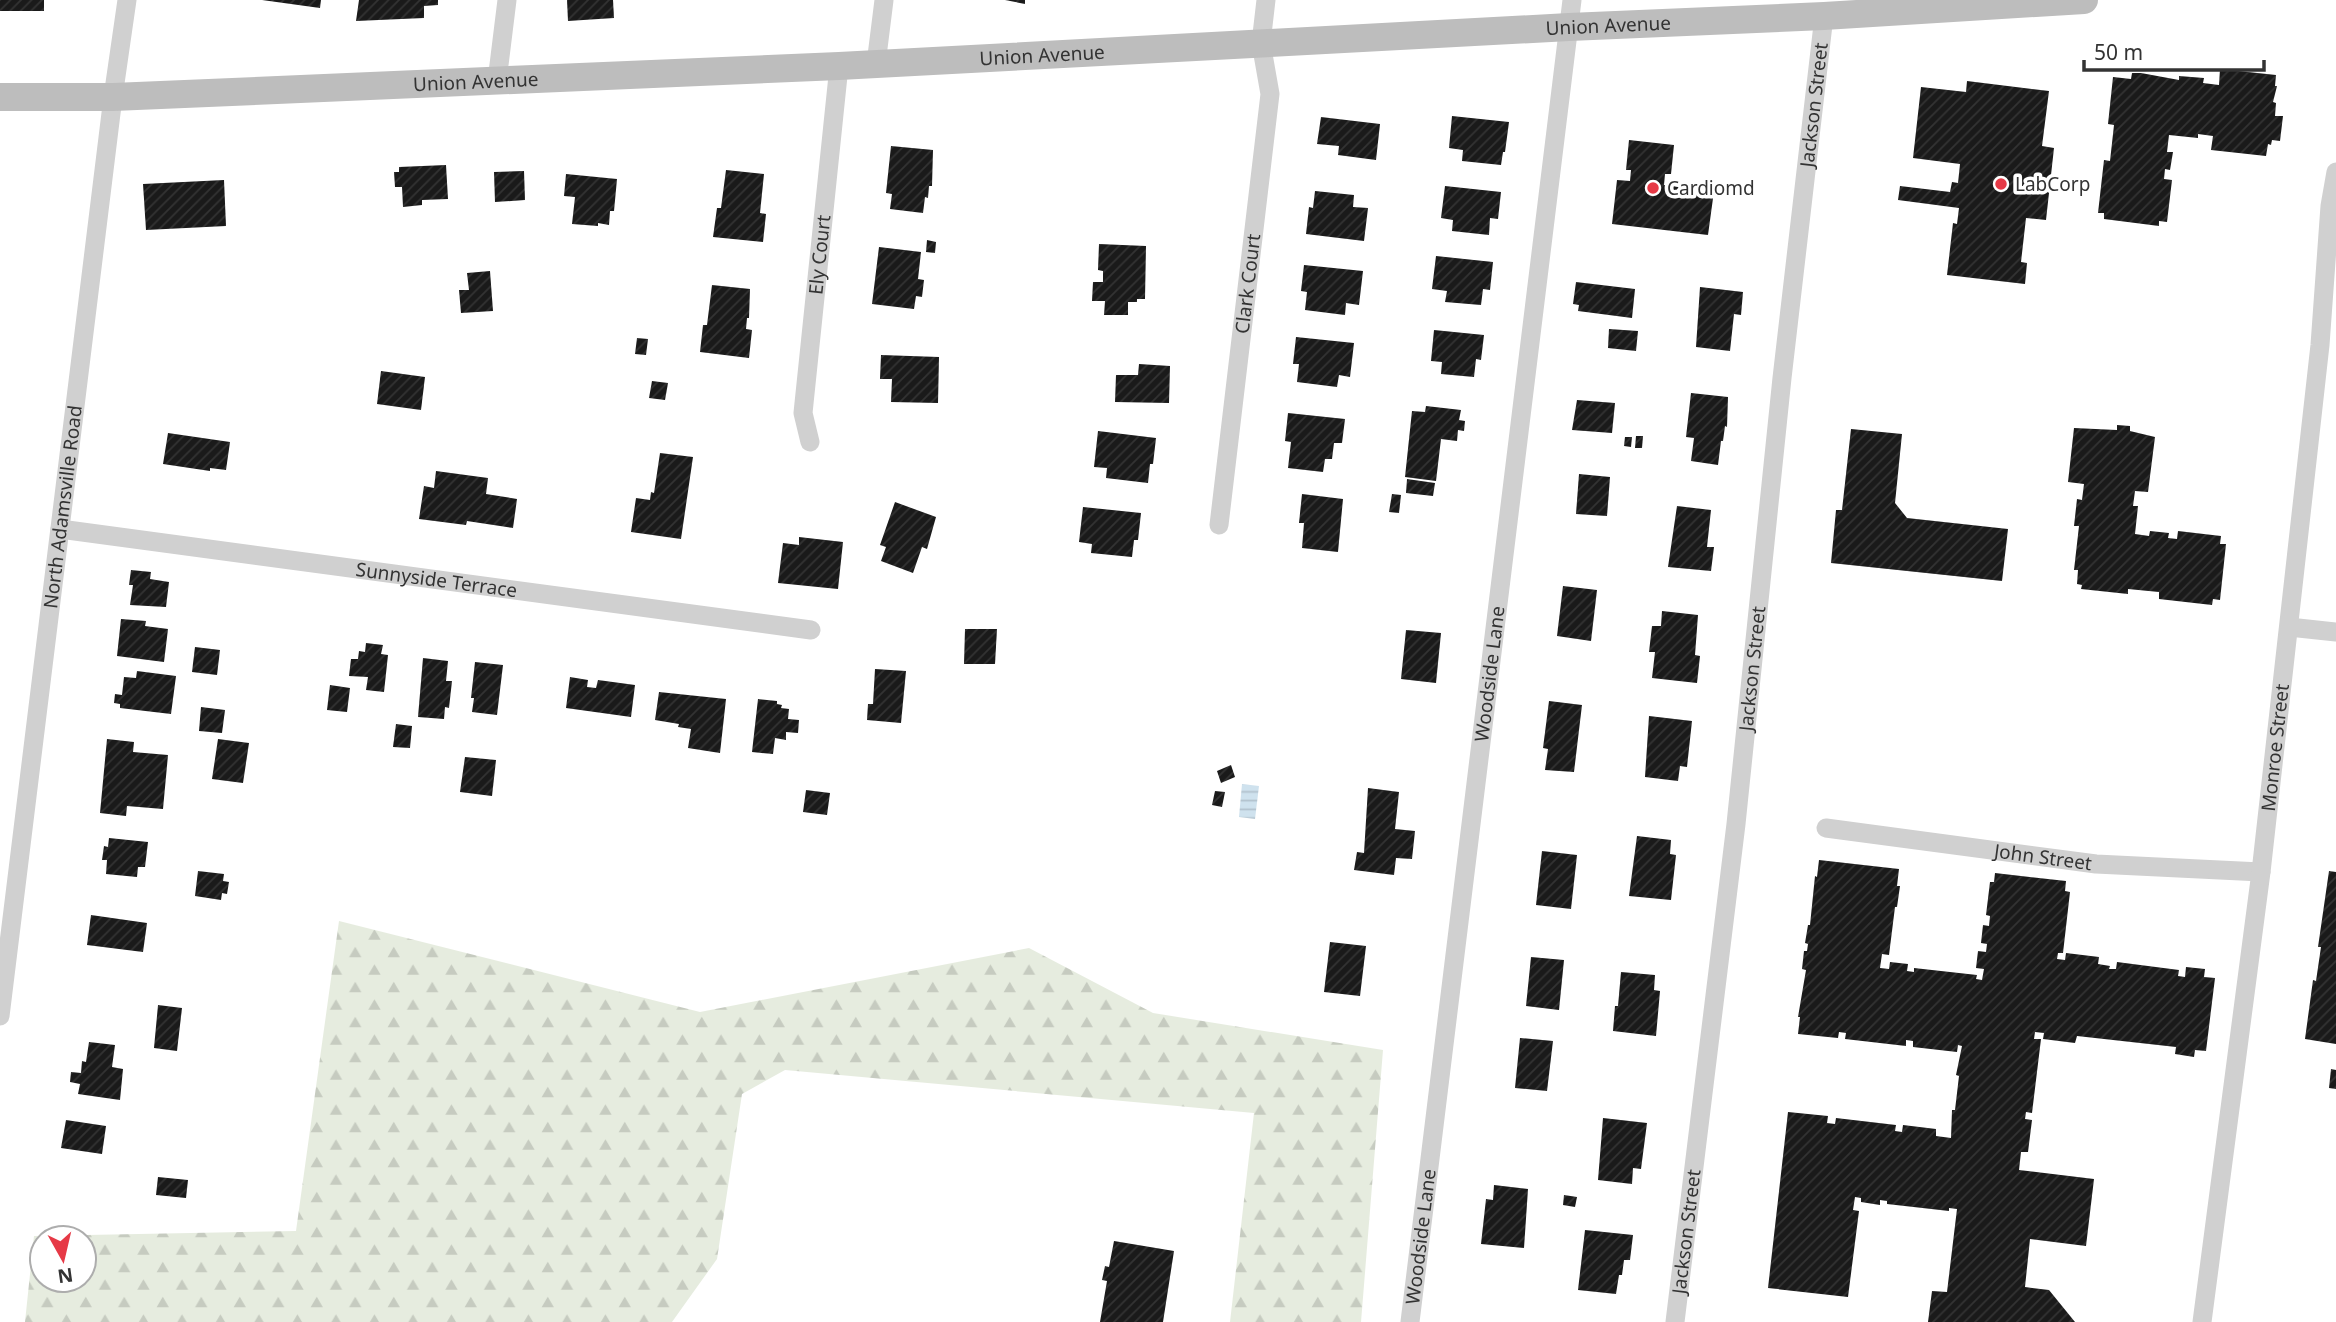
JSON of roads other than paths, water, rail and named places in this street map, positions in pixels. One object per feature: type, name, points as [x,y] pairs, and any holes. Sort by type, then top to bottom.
[{"type":"street","name":"North Adamsville Road","points":[[0,1016],[127,0]]},
{"type":"street","points":[[497,81],[507,0]]},
{"type":"street","points":[[876,64],[884,0]]},
{"type":"street","name":"Clark Court","points":[[1219,525],[1270,94],[1261,43],[1266,0]]},
{"type":"street","name":"Union Avenue","points":[[0,97],[113,96],[839,66],[1261,43],[1571,13],[1824,16],[2084,0]]},
{"type":"street","name":"Woodside Lane","points":[[1410,1322],[1571,13]]},
{"type":"street","name":"Jackson Street","points":[[1675,1322],[1736,824],[1824,16]]},
{"type":"street","name":"Ely Court","points":[[810,442],[803,413],[839,66]]},
{"type":"street","name":"Monroe Street","points":[[2202,1322],[2261,872],[2320,345],[2330,206],[2336,172]]},
{"type":"street","name":"Sunnyside Terrace","points":[[60,529],[811,630]]},
{"type":"street","points":[[2289,627],[2336,632]]},
{"type":"street","name":"John Street","points":[[1826,828],[2096,864],[2261,872]]},
{"type":"water","points":[[1242,784],[1259,786],[1255,819],[1239,817]]},
{"type":"place","name":"LabCorp","points":[[2001,184]]},
{"type":"place","name":"Cardiomd","points":[[1653,188]]}]
